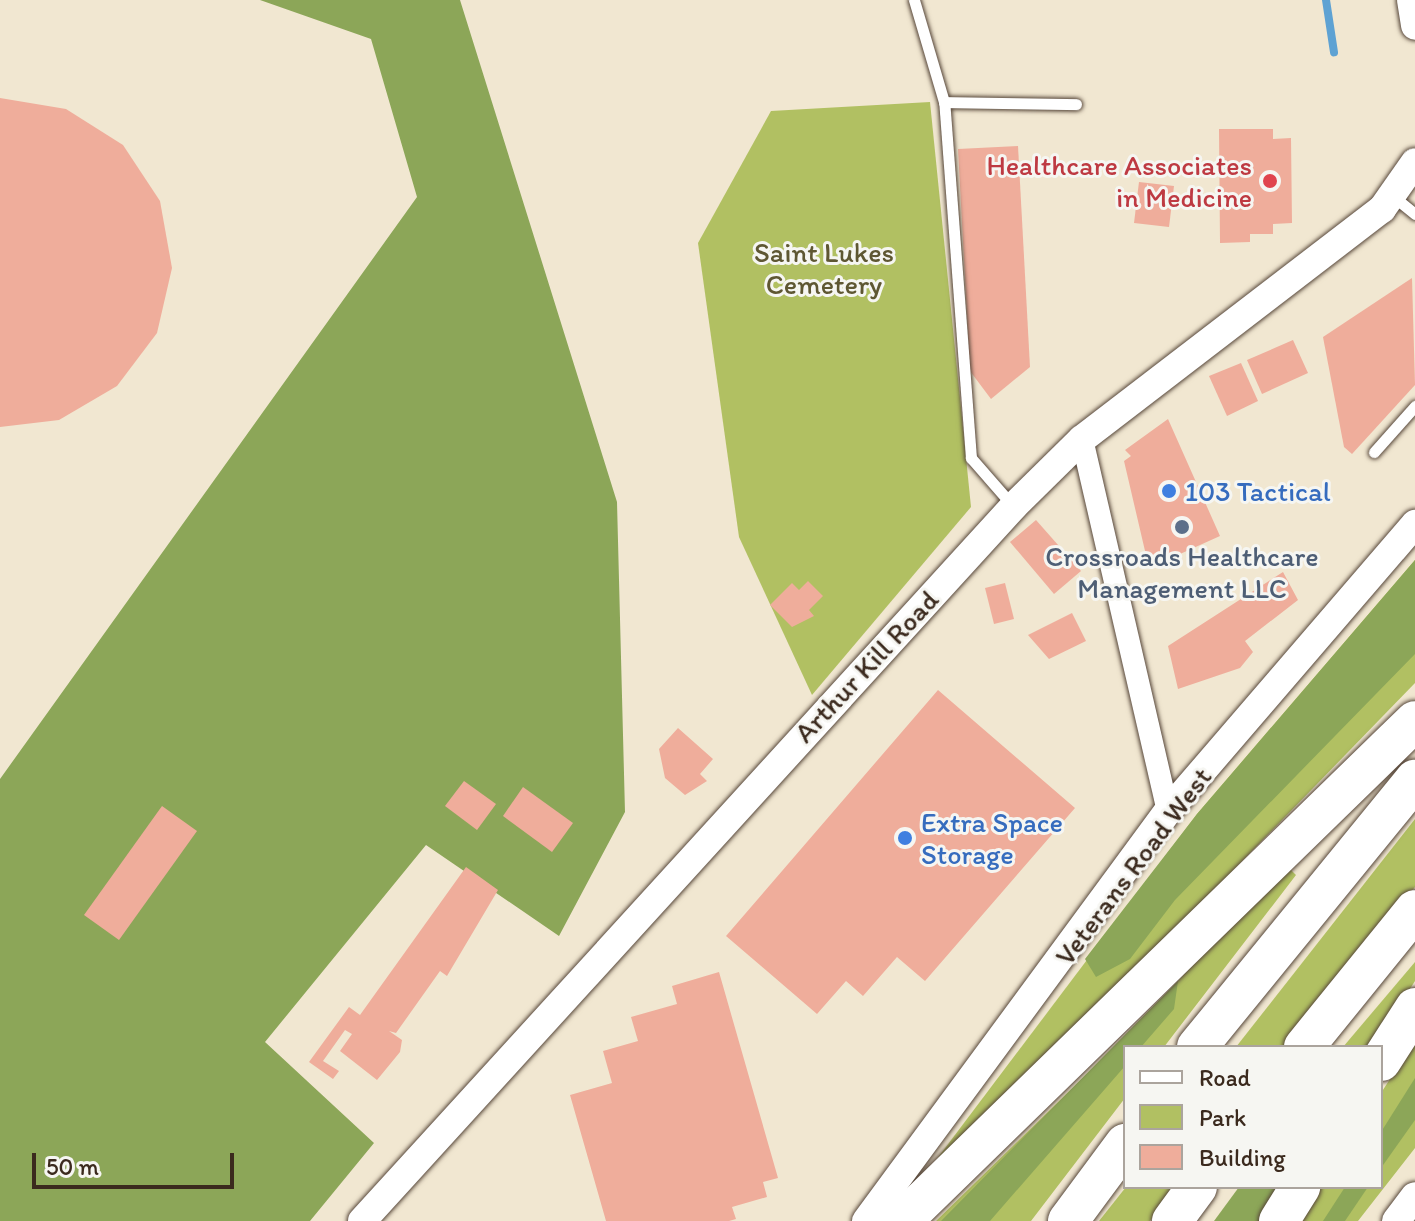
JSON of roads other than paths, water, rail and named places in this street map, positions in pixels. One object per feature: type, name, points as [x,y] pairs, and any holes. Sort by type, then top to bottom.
[{"type":"highway","points":[[902,1221],[1415,721]]},
{"type":"highway","points":[[1199,1045],[1415,780]]},
{"type":"highway","points":[[1306,1045],[1415,910]]},
{"type":"highway","points":[[1383,1058],[1415,1008]]},
{"type":"highway","points":[[1068,1221],[1123,1147]]},
{"type":"highway","points":[[1172,1221],[1196,1189]]},
{"type":"highway","points":[[1279,1221],[1299,1189]]},
{"type":"street","points":[[1411,0],[1415,26]]},
{"type":"street","name":"Arthur Kill Road","points":[[362,1221],[1014,506],[1082,439],[1393,196],[1415,162]]},
{"type":"street","points":[[1082,439],[1168,811]]},
{"type":"street","name":"Veterans Road West","points":[[866,1221],[1168,811],[1415,524]]},
{"type":"street","points":[[1396,1221],[1415,1196]]},
{"type":"lane","points":[[914,0],[944,102],[971,458],[1014,506]]},
{"type":"lane","points":[[944,102],[1076,104]]},
{"type":"lane","points":[[1393,196],[1415,214]]},
{"type":"lane","points":[[1374,452],[1415,406]]},
{"type":"waterway","points":[[1326,0],[1334,52]]},
{"type":"place","name":"Healthcare Associates in Medicine","points":[[1270,181]]},
{"type":"place","name":"103 Tactical","points":[[1169,491]]},
{"type":"place","name":"Crossroads Healthcare Management LLC","points":[[1182,527]]},
{"type":"place","name":"Extra Space Storage","points":[[905,838]]},
{"type":"park label","name":"Saint Lukes Cemetery","points":[[824,268]]}]
